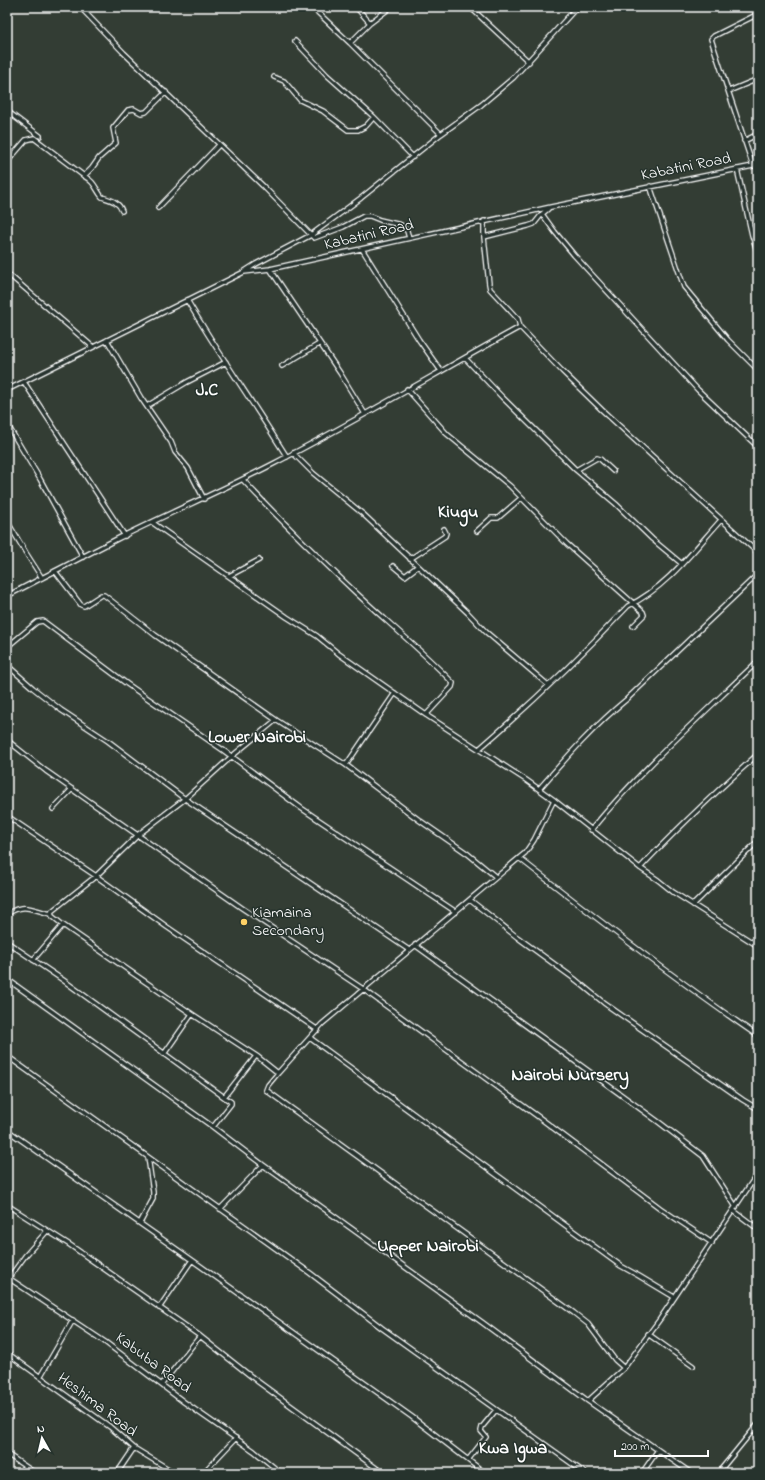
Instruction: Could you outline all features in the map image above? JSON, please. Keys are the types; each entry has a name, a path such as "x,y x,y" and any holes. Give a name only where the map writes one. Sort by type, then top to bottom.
{"street":[{"path":"80,7 124,53 263,186 314,238 343,227 364,216 370,216 401,225 407,231 410,238"},
{"path":"312,7 350,43 440,134"},
{"path":"356,7 370,23"},
{"path":"350,43 370,23 391,7"},
{"path":"470,7 529,62"},
{"path":"244,272 256,264 311,235 361,198 440,134 481,105 514,78 577,7"},
{"path":"753,166 711,39 714,36 758,14"},
{"path":"295,41 413,157"},
{"path":"274,77 284,81 300,100 324,111 348,130 358,130 366,126 374,117"},
{"path":"729,91 758,79"},
{"path":"84,176 99,158 116,143 113,128 128,110 134,109 141,113 146,112 166,92"},
{"path":"7,111 40,136"},
{"path":"744,141 758,134"},
{"path":"7,162 26,140 34,138 91,180 96,185 102,197 116,201 120,205 122,211"},
{"path":"158,208 219,145"},
{"name":"Kabatini Road","path":"7,390 244,272 270,269 484,221 758,165"},
{"path":"737,169 752,235 758,254"},
{"path":"650,186 684,287 728,340 758,370"},
{"path":"484,237 534,224 550,207"},
{"path":"542,214 554,232 574,255 698,390 758,447"},
{"path":"484,221 484,237 490,289 518,319 520,327 602,410 758,553"},
{"path":"362,249 419,340 441,371"},
{"path":"270,269 319,344 340,373 365,414"},
{"path":"7,273 93,347"},
{"path":"187,300 287,457"},
{"path":"7,596 125,536 243,480 287,457 520,327"},
{"path":"107,340 171,442 175,452 188,468 204,499"},
{"path":"282,366 319,344"},
{"path":"465,358 576,470 682,564"},
{"path":"147,406 187,382 226,362"},
{"path":"24,382 125,536"},
{"path":"407,389 447,434 495,473 567,544 607,578 643,612 644,614 633,626"},
{"path":"7,424 40,479 83,557"},
{"path":"293,453 313,473 363,514 468,613 486,632 548,685"},
{"path":"576,470 597,458 613,471"},
{"path":"243,480 294,533 353,590 452,680 452,687 426,715"},
{"path":"478,532 489,520 498,518 521,498"},
{"path":"479,749 507,725 592,644 628,606 643,599 665,582 722,520"},
{"path":"7,521 42,578"},
{"path":"153,523 287,617 317,636 395,694 554,800 640,868 693,905 758,946"},
{"path":"410,559 445,536 446,533 444,530"},
{"path":"229,576 259,560"},
{"path":"393,566 405,576 418,566"},
{"path":"55,571 81,606 84,606 100,595 104,595 138,623 276,720 346,765 419,820 468,854 496,877"},
{"path":"539,790 583,739 605,717 758,574"},
{"path":"7,647 37,622 43,621 127,684 167,711 301,808 456,912"},
{"path":"591,830 613,802 758,661"},
{"path":"7,665 61,710 186,798 409,950"},
{"path":"346,765 395,694"},
{"path":"51,914 52,911 96,876 139,834 186,798 231,757 276,720"},
{"path":"7,740 46,771 139,834 242,908 363,989 660,1208 712,1242"},
{"path":"640,868 673,834 758,754"},
{"path":"53,809 72,789"},
{"path":"554,800 531,846 456,912 363,989 318,1030 278,1073 268,1085 266,1090 574,1313 588,1324 615,1360 624,1368"},
{"path":"7,816 318,1030"},
{"path":"693,905 758,841"},
{"path":"519,858 589,913 713,1005 758,1036"},
{"path":"470,900 604,1003 758,1110"},
{"path":"7,914 20,907 28,907 51,914 64,925 192,1014 256,1056 278,1073"},
{"path":"33,960 64,925"},
{"path":"7,942 63,980 231,1103 213,1127"},
{"path":"416,945 703,1156 736,1207"},
{"path":"7,979 691,1473"},
{"path":"164,1054 192,1014"},
{"path":"310,1038 621,1266 674,1297"},
{"path":"7,1056 310,1273 382,1328 585,1473"},
{"path":"224,1097 256,1056"},
{"path":"7,1130 192,1260 412,1418 485,1473"},
{"path":"140,1223 152,1199 148,1157"},
{"path":"220,1209 263,1165"},
{"path":"588,1400 624,1368 734,1211 758,1173"},
{"path":"7,1205 70,1245 200,1336 257,1381 383,1473"},
{"path":"734,1211 758,1229"},
{"path":"8,1278 47,1231"},
{"path":"158,1308 192,1260"},
{"name":"Kabuba Road","path":"8,1278 73,1320 162,1384 184,1402 236,1438 281,1473"},
{"path":"40,1377 73,1320"},
{"path":"648,1334 693,1366"},
{"path":"162,1384 200,1336"},
{"name":"Heshima Road","path":"7,1353 110,1427 134,1448 174,1473"},
{"path":"468,1460 486,1437 481,1431 482,1427 496,1410"},
{"path":"718,1473 758,1424"},
{"path":"204,1472 236,1438"},
{"path":"117,1473 134,1448"},
{"path":"642,1473 658,1450"},
{"path":"7,1454 35,1473"}],"place":[{"name":"Kiamaina Secondary","path":"244,922"}],"district":[{"name":"J.C","path":"207,391"},
{"name":"Kiugu","path":"458,513"},
{"name":"Lower Nairobi","path":"257,738"},
{"name":"Nairobi Nursery","path":"570,1076"},
{"name":"Upper Nairobi","path":"428,1247"},
{"name":"Kwa Igwa","path":"513,1449"}]}
